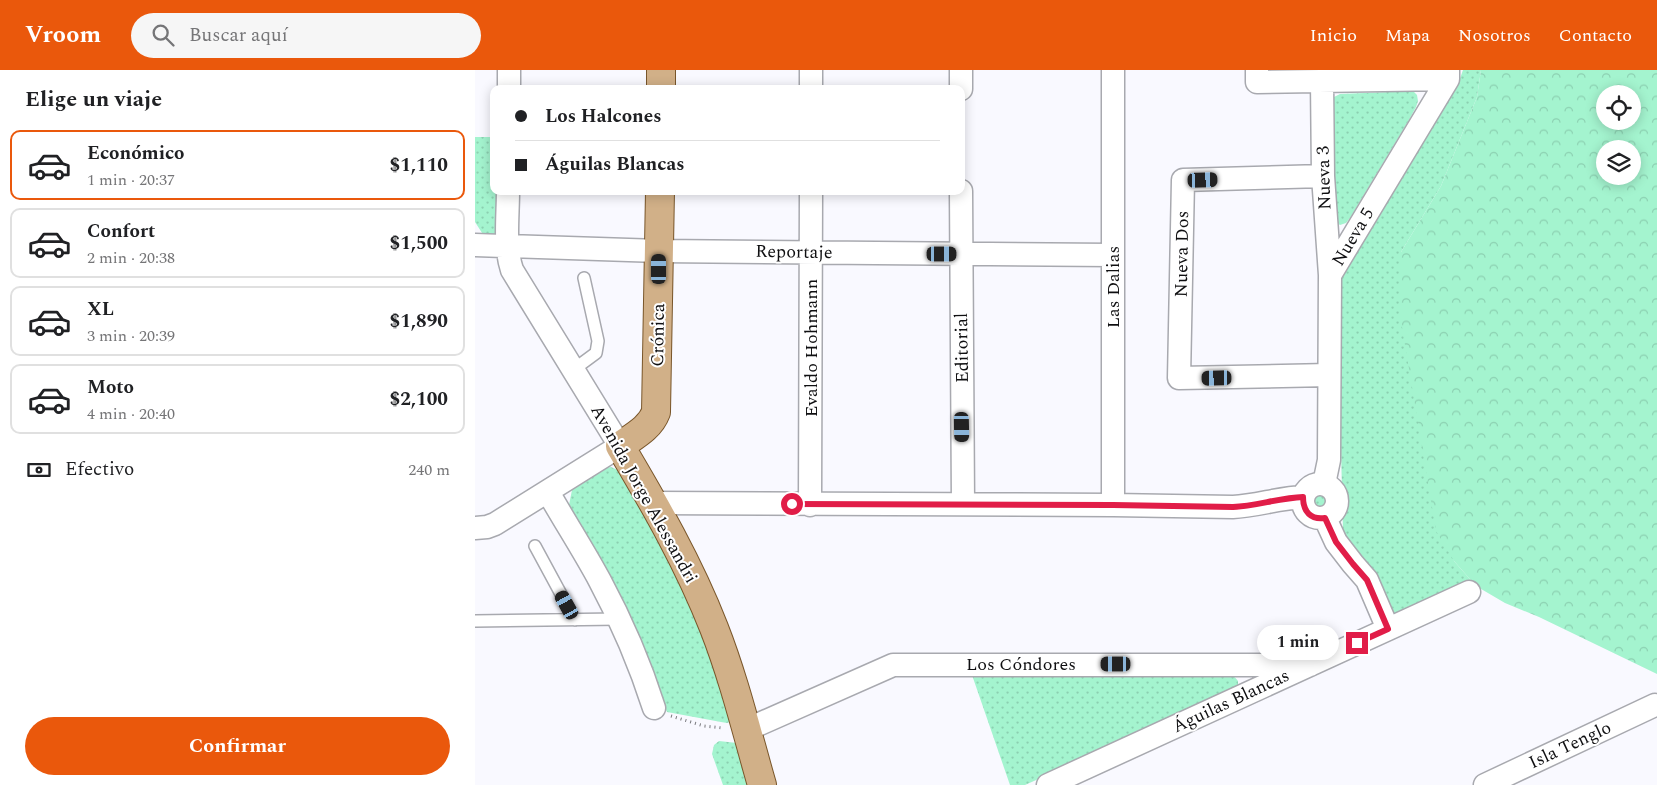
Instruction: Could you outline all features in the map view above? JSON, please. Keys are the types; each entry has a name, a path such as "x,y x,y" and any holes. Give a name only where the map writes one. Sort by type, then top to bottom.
{"main road":[{"path":"661,70 661,85"},
{"name":"Crónica","path":"620,446 646,427 654,418 657,404 660,195"},
{"name":"Avenida Jorge Alessandri","path":"620,446 679,550 715,628 732,678 763,785"}],"street":[{"path":"509,70 509,85"},
{"path":"811,70 811,85"},
{"path":"961,70 961,85"},
{"name":"Las Dalias","path":"1113,70 1113,505"},
{"path":"1257,70 1257,82 1322,81 1448,74"},
{"name":"Nueva 5","path":"1324,484 1329,460 1330,275 1448,74"},
{"name":"Nueva 3","path":"1322,81 1323,176 1330,275"},
{"name":"Nueva Dos","path":"1323,176 1183,180 1179,378 1329,375"},
{"name":"Avenida Jorge Alessandri","path":"509,195 508,246 511,270 620,446"},
{"name":"Evaldo Hohmann","path":"810,504 811,195"},
{"name":"Editorial","path":"961,195 963,504"},
{"name":"Reportaje","path":"478,241 508,246 659,251 1113,255"},
{"path":"475,528 495,524 620,446"},
{"path":"1324,484 1334,490 1338,501 1334,512 1325,518 1313,518 1304,509 1303,497 1313,485 1324,484"},
{"path":"548,492 600,581 619,619 642,671 654,708"},
{"path":"653,503 1233,507 1303,497"},
{"path":"1325,518 1336,542 1367,580 1388,629"},
{"name":"Águilas Blancas","path":"1048,785 1469,592"},
{"name":"Los Cóndores","path":"746,730 893,665 1310,665"},
{"name":"Isla Tenglo","path":"1485,785 1522,777 1655,705"}],"lane":[{"path":"573,370 596,353 598,341 584,278"},
{"path":"535,546 575,620"},
{"path":"475,621 619,619"}],"path":[{"path":"654,708 677,719 704,726 746,730"}],"green space":[{"path":"1463,70 1481,70 1477,97 1441,186 1401,252 1454,561 1476,586 1398,618 1349,544 1343,531 1339,369 1340,285 1342,273 1457,87"},
{"path":"1481,70 1657,70 1657,674 1539,617 1505,603 1476,586 1454,561 1436,531 1401,321 1401,252 1441,186 1477,97"},
{"path":"1413,91 1417,95 1418,101 1409,120 1350,218 1346,223 1340,225 1334,221 1332,104 1334,97 1340,94"},
{"path":"475,137 490,137 490,195 499,195 497,235 484,236 475,222"},
{"path":"611,467 620,471 689,594 732,721 727,723 667,712 569,505 572,490 603,468"},
{"path":"1320,490 1328,493 1331,501 1328,509 1320,512 1312,509 1309,501 1312,493"},
{"path":"972,675 1233,675 1238,681 1238,690 1025,785 1010,785"},
{"path":"719,741 737,743 754,785 723,785 712,754 714,745"}],"route":[{"path":"792,504 1233,507 1303,497 1304,509 1313,518 1325,518 1336,542 1367,580 1388,629 1357,643"}]}
